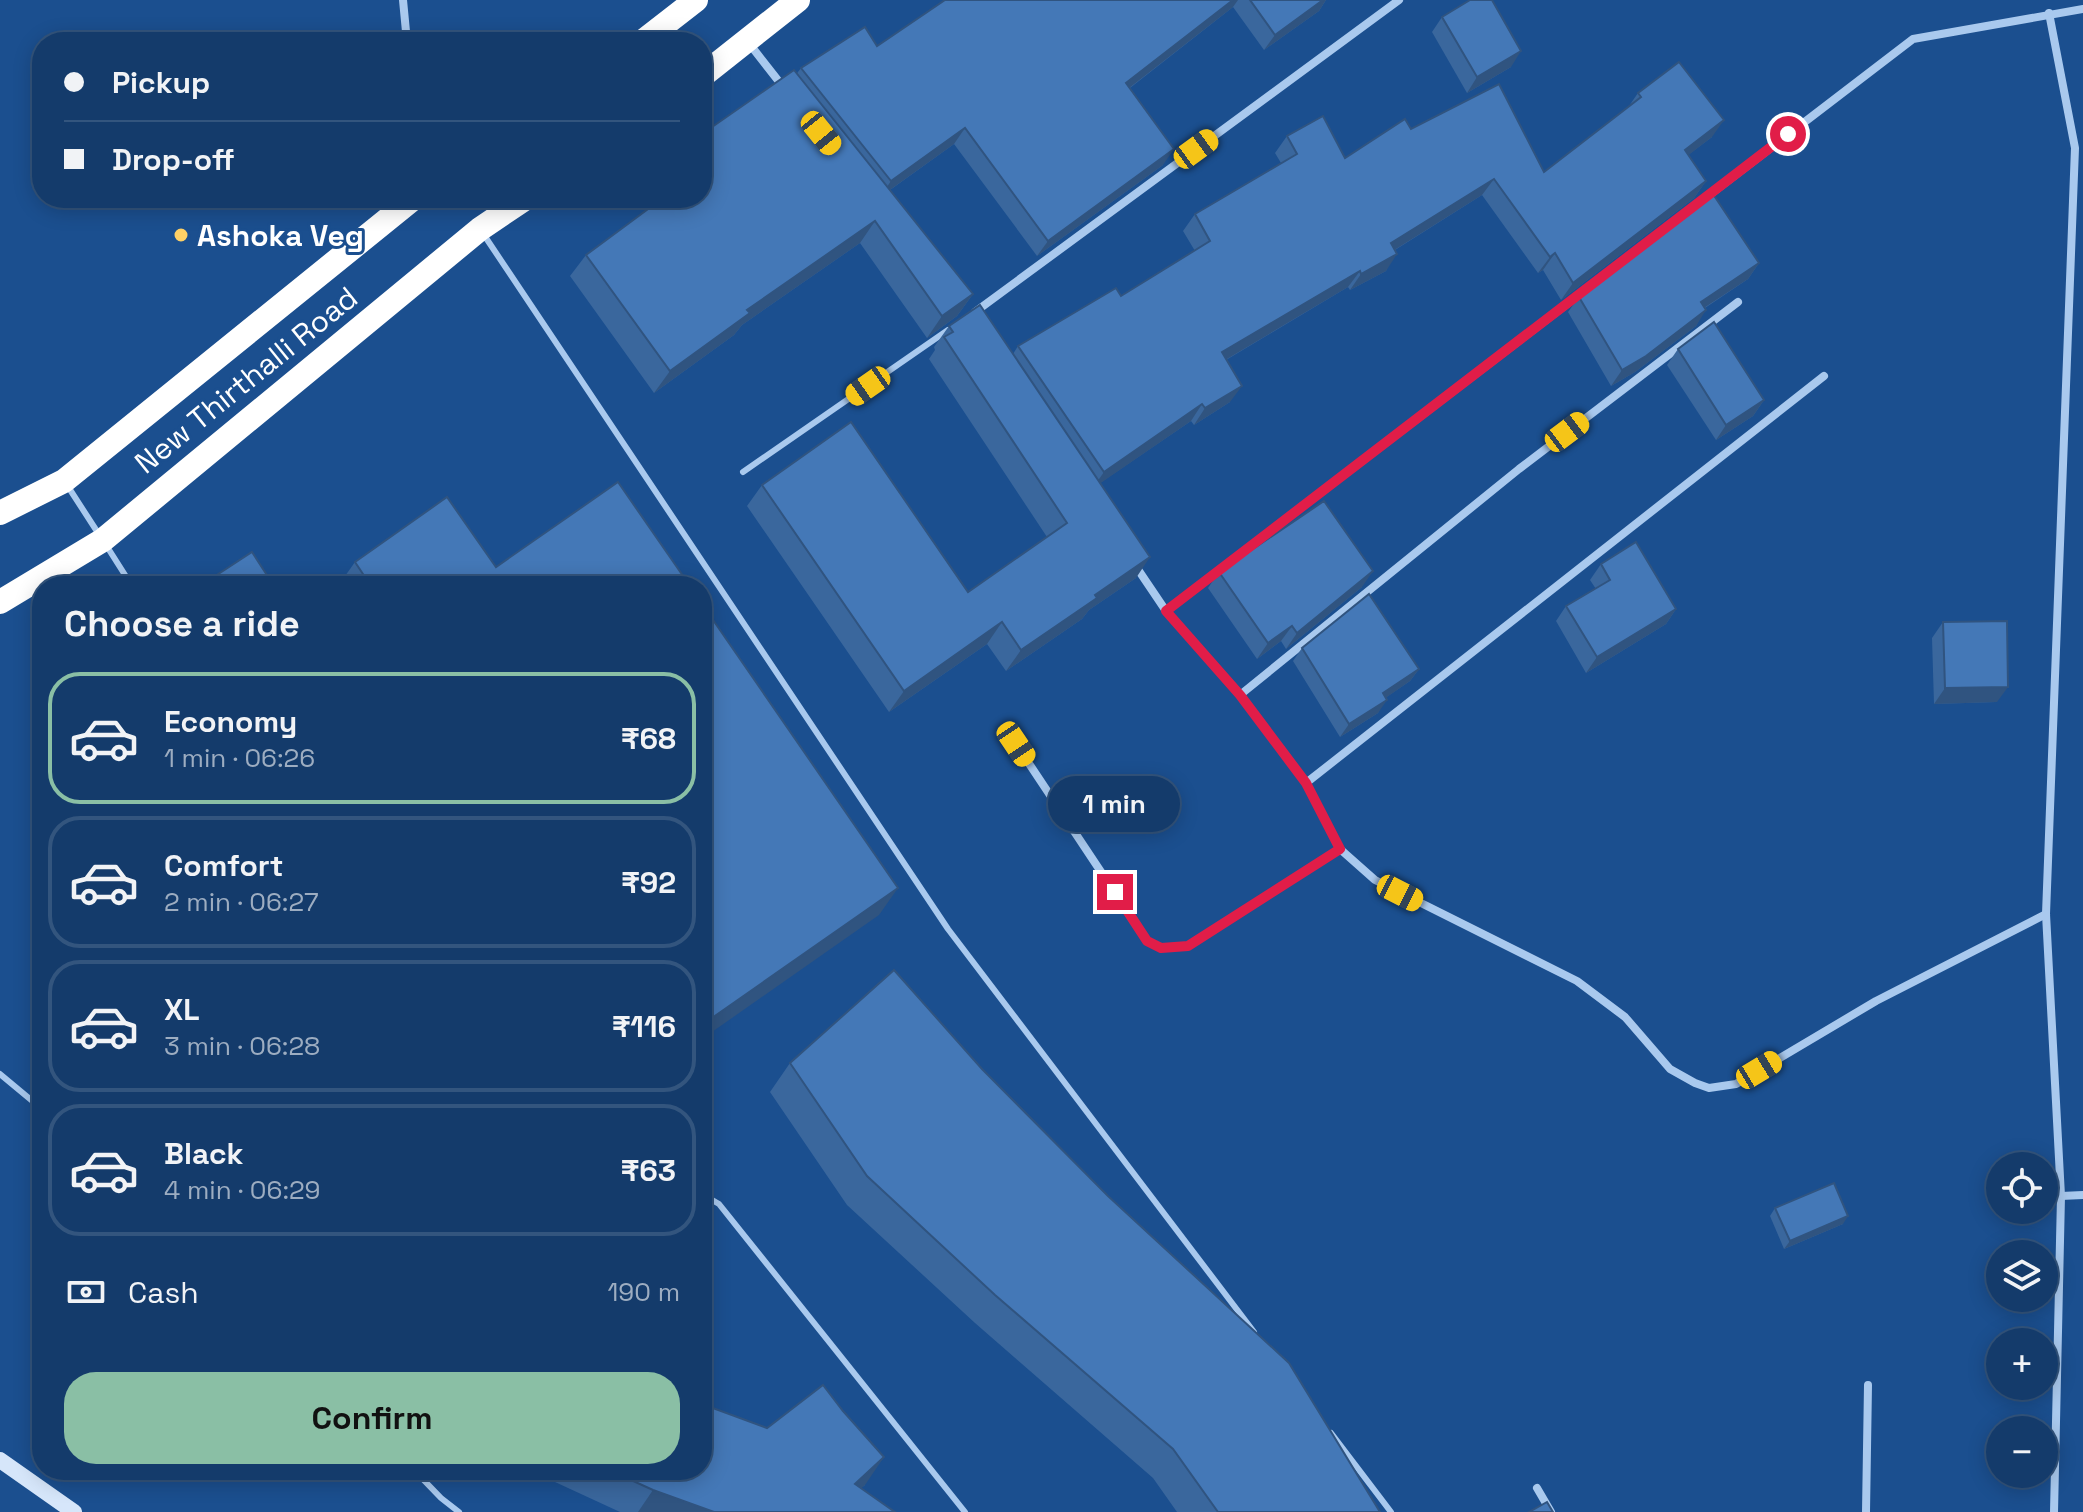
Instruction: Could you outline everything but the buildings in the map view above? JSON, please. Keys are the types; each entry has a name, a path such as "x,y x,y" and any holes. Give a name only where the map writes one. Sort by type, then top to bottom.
{"highway":[{"path":"655,32 696,0"},
{"path":"712,68 798,0"},
{"path":"0,513 64,481 402,208"},
{"name":"New Thirthalli Road","path":"43,576 103,540 480,229 511,208"},
{"name":"New Thirthalli Road","path":"0,602 32,583"}],"street":[{"path":"403,0 406,32"},
{"path":"967,317 1399,0"},
{"path":"1166,611 1913,39 2083,9"},
{"path":"2049,13 2075,148 2046,914 2061,1196 2054,1512"},
{"path":"747,41 795,101"},
{"path":"1240,695 1519,469 1738,302"},
{"path":"1306,783 1824,376"},
{"path":"1132,560 1166,611 1240,695 1306,783 1340,849 1375,880 1577,981 1625,1017 1670,1069 1695,1083 1709,1088 1736,1084 1876,1001 2046,914"},
{"path":"1016,744 1147,941 1161,948 1188,946 1340,849"},
{"path":"2061,1196 2083,1195"},
{"path":"1866,1512 1868,1385"},
{"path":"0,1460 74,1512"},
{"path":"1537,1488 1551,1512"}],"lane":[{"path":"480,229 948,929 1256,1335"},
{"path":"743,472 955,325"},
{"path":"64,481 126,576"},
{"path":"0,1074 32,1101"},
{"path":"712,1200 719,1204 965,1512"},
{"path":"1323,1423 1391,1512"},
{"path":"424,1480 459,1512"}],"place":[{"name":"Ashoka Veg","path":"181,235"}],"route":[{"path":"1115,892 1147,941 1161,948 1188,946 1340,849 1306,783 1240,695 1166,611 1788,134"}]}
